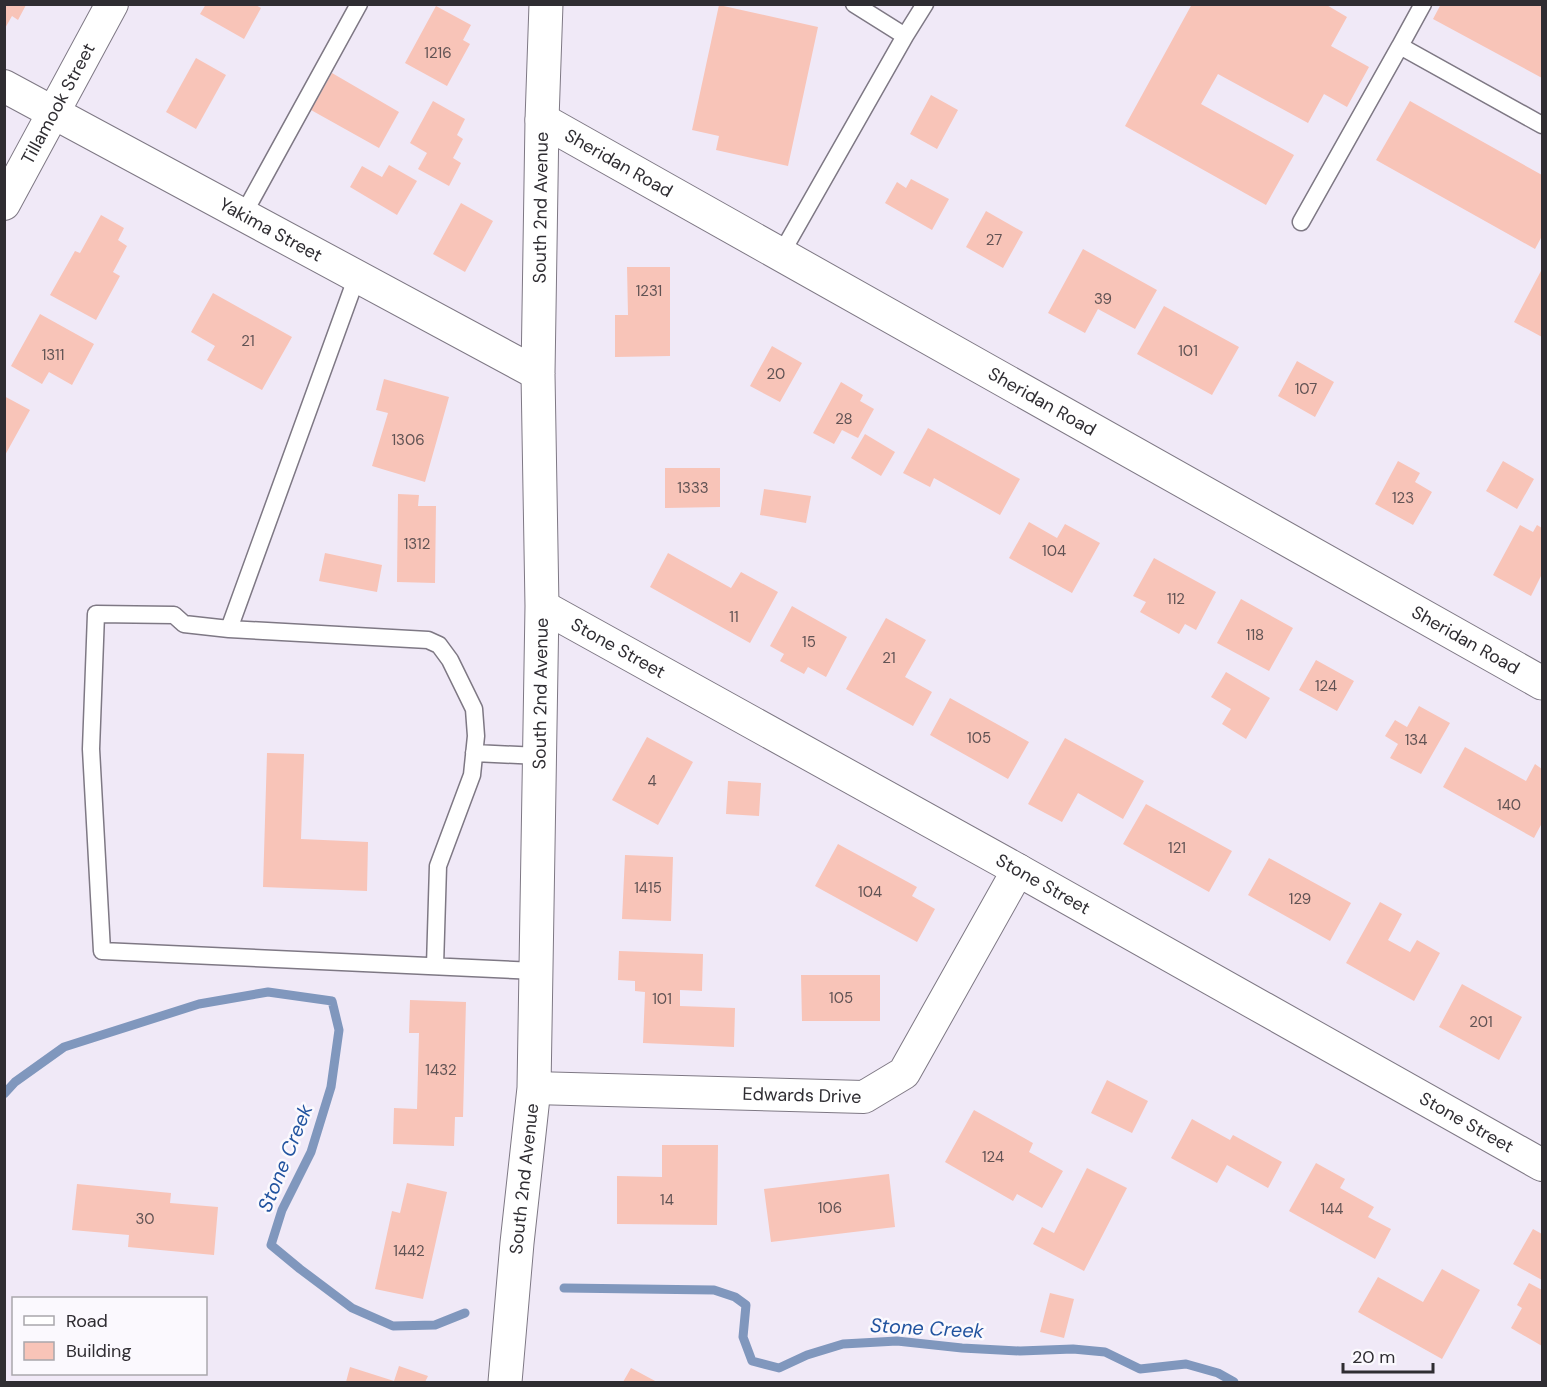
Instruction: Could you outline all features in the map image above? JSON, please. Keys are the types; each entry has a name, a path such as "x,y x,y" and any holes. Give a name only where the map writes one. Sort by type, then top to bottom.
{"main road":[{"name":"South 2nd Avenue","path":"505,1383 534,1088 542,606 538,374 546,4"},
{"name":"Sheridan Road","path":"542,120 1542,683"}],"street":[{"name":"Tillamook Street","path":"4,204 112,4"},
{"name":"Yakima Street","path":"4,86 538,374"},
{"name":"Stone Street","path":"542,606 1018,870 1542,1166"},
{"name":"Edwards Drive","path":"534,1088 864,1097 904,1073 1018,870"}],"lane":[{"path":"243,215 359,4"},
{"path":"854,4 905,36"},
{"path":"781,254 925,4"},
{"path":"1301,222 1423,4"},
{"path":"1400,46 1542,125"},
{"path":"229,628 357,276"},
{"path":"435,966 438,866 472,775 476,736 474,709 450,660 439,645 428,640 184,624 174,615 96,614 91,749 102,951 536,971"},
{"path":"474,753 539,756"}],"building":[{"path":"206,4 254,4 261,8 244,39 200,14"},
{"path":"1192,4 1325,4 1347,17 1331,46 1369,67 1347,107 1324,94 1308,123 1218,74 1201,104 1294,155 1266,205 1125,126"},
{"path":"1441,4 1542,4 1542,78 1433,19"},
{"path":"4,5 26,5 18,20 12,16 4,30"},
{"path":"719,5 818,27 788,166 716,150 719,136 692,130"},
{"path":"436,6 471,25 463,40 470,44 447,86 405,63"},
{"path":"196,58 226,75 196,129 166,112"},
{"path":"332,73 399,112 379,148 311,110"},
{"path":"931,95 958,110 937,149 910,134"},
{"path":"433,101 465,119 457,135 463,139 453,158 461,163 449,186 418,169 427,153 410,143"},
{"path":"1410,101 1542,175 1542,236 1535,249 1376,160"},
{"path":"389,165 417,181 397,215 350,187 362,166 382,177"},
{"path":"911,179 949,199 932,230 885,203 897,182 906,188"},
{"path":"461,203 493,221 465,272 433,254"},
{"path":"986,211 1023,232 1003,268 966,247"},
{"path":"101,215 124,228 118,240 127,246 113,272 120,276 96,320 50,295 75,251 80,253"},
{"path":"1083,249 1157,290 1135,329 1098,309 1085,333 1048,313"},
{"path":"627,267 670,267 670,356 615,357 615,315 628,315"},
{"path":"1542,269 1542,337 1514,322"},
{"path":"213,293 292,337 262,390 207,360 215,346 191,332"},
{"path":"1164,306 1239,347 1212,395 1137,354"},
{"path":"40,314 94,344 72,385 49,372 42,384 11,366"},
{"path":"772,346 802,363 780,402 750,386"},
{"path":"1297,361 1334,382 1315,417 1278,396"},
{"path":"384,379 449,397 425,482 372,466 388,413 376,410"},
{"path":"841,382 863,395 860,401 874,409 858,438 842,430 834,444 813,433"},
{"path":"4,396 30,410 4,457"},
{"path":"928,428 1020,479 1000,515 934,478 930,487 903,473"},
{"path":"865,434 895,452 881,476 851,458"},
{"path":"1398,461 1420,473 1415,482 1432,492 1413,525 1375,504"},
{"path":"1503,461 1534,479 1517,509 1486,491"},
{"path":"665,468 720,468 720,507 665,508"},
{"path":"764,489 811,496 806,523 760,515"},
{"path":"398,494 419,495 418,506 436,506 435,583 397,582"},
{"path":"1029,522 1057,538 1065,524 1100,543 1072,593 1009,558"},
{"path":"1520,525 1533,532 1537,525 1542,528 1542,574 1531,596 1493,575"},
{"path":"325,553 382,565 377,592 319,581"},
{"path":"668,553 731,588 741,572 778,592 750,643 650,587"},
{"path":"1154,558 1216,592 1196,630 1185,624 1179,634 1140,612 1146,602 1133,596"},
{"path":"1241,599 1293,628 1269,671 1217,643"},
{"path":"792,606 847,637 826,677 808,667 804,674 780,661 784,654 770,646"},
{"path":"886,618 926,640 905,677 932,692 913,726 846,689"},
{"path":"1316,660 1354,681 1337,711 1299,690"},
{"path":"1226,672 1270,698 1246,739 1222,724 1231,709 1211,697"},
{"path":"950,698 1029,742 1008,779 930,735"},
{"path":"1419,706 1450,723 1421,774 1390,758 1398,744 1385,736 1395,720 1407,727"},
{"path":"647,737 693,762 658,825 612,800"},
{"path":"1065,738 1144,781 1123,819 1078,793 1062,822 1028,804"},
{"path":"1465,747 1526,781 1535,764 1542,769 1542,823 1534,838 1443,787"},
{"path":"267,753 304,754 301,839 368,842 367,891 263,887"},
{"path":"728,781 761,783 759,816 726,814"},
{"path":"1146,804 1232,851 1209,892 1123,844"},
{"path":"838,844 917,887 912,896 935,909 917,942 815,886"},
{"path":"625,855 673,857 671,921 622,919"},
{"path":"1269,858 1351,903 1330,941 1248,895"},
{"path":"1380,902 1402,914 1388,940 1410,952 1417,940 1440,953 1414,1001 1346,963"},
{"path":"619,951 703,954 702,991 680,990 680,1006 735,1008 734,1047 643,1043 645,992 635,991 635,981 618,980"},
{"path":"801,975 880,975 880,1021 802,1021"},
{"path":"1462,984 1522,1017 1499,1060 1439,1027"},
{"path":"410,1000 466,1002 463,1117 455,1117 454,1146 393,1144 394,1108 417,1109 419,1033 409,1033"},
{"path":"1107,1080 1148,1101 1132,1133 1091,1113"},
{"path":"974,1110 1033,1143 1029,1152 1063,1171 1042,1208 1017,1194 1013,1201 945,1162"},
{"path":"1192,1119 1230,1140 1233,1135 1282,1162 1268,1188 1227,1165 1217,1183 1171,1158"},
{"path":"662,1145 718,1145 717,1225 617,1224 617,1176 662,1177"},
{"path":"1316,1163 1345,1179 1340,1188 1374,1207 1368,1217 1391,1229 1375,1259 1289,1211"},
{"path":"1087,1168 1127,1188 1084,1271 1033,1244 1042,1227 1054,1233"},
{"path":"889,1174 895,1227 771,1242 764,1189"},
{"path":"407,1183 447,1192 423,1299 375,1289 392,1211 400,1213"},
{"path":"77,1184 171,1193 170,1203 218,1207 214,1255 128,1247 129,1235 72,1230"},
{"path":"1533,1229 1542,1234 1542,1280 1513,1264"},
{"path":"1442,1269 1480,1290 1442,1359 1358,1312 1378,1277 1423,1302"},
{"path":"1529,1283 1542,1290 1542,1346 1511,1328 1522,1308 1517,1305"},
{"path":"1050,1293 1074,1299 1064,1338 1040,1332"},
{"path":"399,1366 428,1376 425,1382 346,1382 350,1367 394,1381"},
{"path":"631,1368 657,1382 623,1382"}],"waterway":[{"name":"Stone Creek","path":"4,1094 15,1082 64,1047 199,1004 268,992 332,1001 339,1030 331,1087 311,1152 282,1210 271,1245 352,1308 393,1326 435,1325 465,1313"},
{"name":"Stone Creek","path":"564,1288 714,1290 735,1297 746,1305 743,1337 752,1361 779,1368 807,1355 843,1344 897,1341 962,1348 1020,1351 1073,1349 1105,1352 1140,1369 1186,1364 1218,1373 1234,1382"}]}
